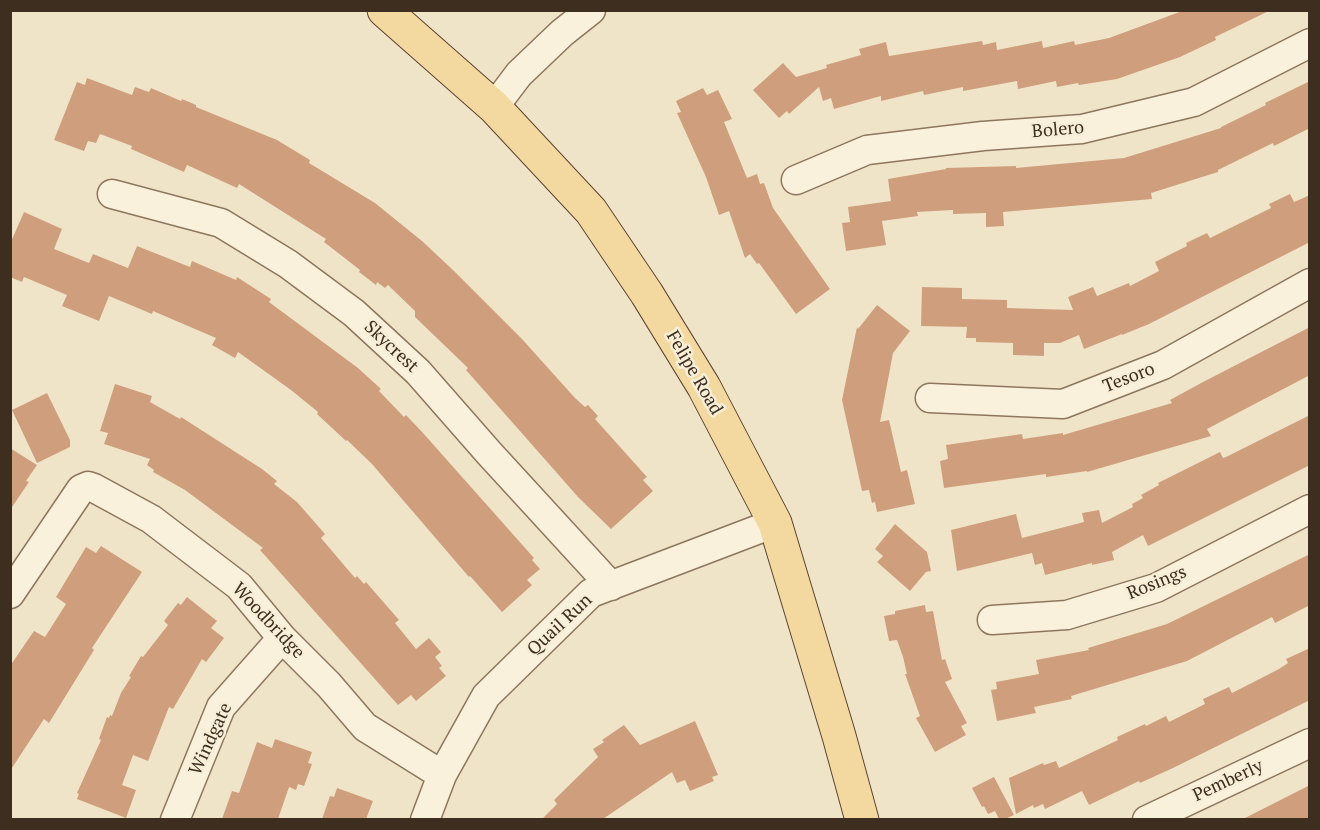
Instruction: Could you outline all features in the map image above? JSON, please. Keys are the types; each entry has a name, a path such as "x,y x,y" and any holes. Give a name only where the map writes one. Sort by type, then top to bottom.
{"main road":[{"name":"Felipe Road","path":"384,10 494,107 591,211 647,294 704,387 775,524 862,819"}],"street":[{"path":"494,107 519,74 562,33 591,10"},
{"name":"Bolero","path":"796,180 867,150 983,136 1082,129 1194,102 1310,43"},
{"name":"Skycrest","path":"112,194 221,223 288,264 354,313 418,372 611,585"},
{"name":"Tesoro","path":"930,398 1063,404 1163,365 1310,284"},
{"name":"Woodbridge","path":"10,594 81,489 88,486 94,488 151,519 239,586 282,638 329,685 365,728 442,776"},
{"name":"Rosings","path":"992,620 1066,615 1156,588 1310,509"},
{"name":"Quail Run","path":"425,819 442,776 486,696 591,593 775,524"},
{"name":"Windgate","path":"175,819 221,707 282,638"},
{"name":"Pemberly","path":"1147,819 1310,743"}],"building":[{"path":"1185,10 1271,10 1180,57 1117,79 1079,85 1078,83 1057,87 1056,81 1018,89 1017,81 963,91 963,87 924,95 923,91 881,101 881,96 834,109 831,98 823,101 819,87 789,114 787,111 779,118 753,90 783,63 796,77 861,55 859,49 886,42 889,56 982,41 983,45 996,42 997,50 1042,41 1043,48 1074,41 1075,45 1109,38"},
{"path":"87,78 132,95 135,87 149,92 151,88 277,140 310,160 309,163 375,203 422,241 454,271 522,339 575,398 585,407 588,405 598,416 595,419 647,477 643,480 653,491 611,529 578,497 466,370 468,368 415,317 415,311 388,285 385,288 377,282 376,285 324,242 326,239 239,184 237,188 187,165 184,172 131,149 132,146 100,134 96,143 88,141 84,151 54,140 77,82 85,85"},
{"path":"1310,81 1310,128 1274,146 1273,143 1218,172 1151,193 1152,199 1003,212 1004,226 986,227 986,213 953,214 953,210 917,212 918,216 882,221 886,245 846,251 842,223 850,222 848,207 891,201 888,179 946,168 1016,166 1016,168 1124,158 1221,128"},
{"path":"703,88 707,95 718,90 732,119 724,122 747,178 757,174 760,184 764,183 773,208 830,289 796,314 759,263 757,264 750,254 745,258 729,211 719,215 706,177 677,113 681,112 676,101"},
{"path":"1290,194 1294,202 1310,195 1310,242 1149,324 1084,349 1079,335 1060,343 1044,343 1044,356 1013,355 1013,343 976,342 976,338 966,338 967,327 921,326 922,287 962,288 962,299 1007,300 1007,308 1073,310 1068,297 1093,287 1097,296 1129,283 1130,286 1159,271 1155,262 1187,246 1186,243 1207,233 1210,238 1271,208 1269,204"},
{"path":"24,212 62,229 54,249 89,263 93,254 128,268 137,246 190,267 192,261 236,280 237,277 271,299 269,302 358,368 381,389 379,391 404,417 406,415 423,433 534,558 532,560 540,569 527,580 532,585 502,612 372,464 317,414 318,412 238,352 235,358 212,345 216,338 153,311 152,314 109,296 99,321 62,306 67,295 24,277 22,282 10,277 10,244"},
{"path":"877,305 910,331 893,353 880,422 889,420 901,472 907,470 915,504 877,512 869,490 862,491 842,400 857,327 858,329"},
{"path":"1310,327 1310,375 1207,429 1211,436 1087,472 1046,477 1046,474 944,488 940,461 948,459 946,445 1022,434 1023,439 1063,433 1063,435 1172,403 1170,400"},
{"path":"115,384 152,396 150,402 180,419 181,417 277,481 274,484 297,502 325,534 321,538 355,578 357,576 364,584 366,582 399,620 395,623 416,649 429,638 441,652 435,657 442,666 439,668 446,676 416,701 411,695 398,705 260,550 263,548 185,490 153,472 154,470 147,465 150,459 104,444 108,433 100,431"},
{"path":"47,393 70,440 70,447 37,463 12,410"},
{"path":"1310,415 1310,465 1148,546 1143,535 1112,552 1114,560 1045,575 1042,563 1035,565 1032,553 957,571 951,530 1016,514 1022,538 1084,522 1082,513 1099,510 1102,523 1133,507 1132,504 1143,498 1141,495 1159,485 1158,483 1220,452 1223,458 1226,457"},
{"path":"10,448 37,465 26,481 29,482 10,510"},
{"path":"895,524 927,552 931,571 926,572 910,591 877,562 883,556 875,549"},
{"path":"101,546 142,572 92,648 94,650 49,723 44,719 10,771 10,666 34,631 45,637 66,604 56,597 86,547 96,553"},
{"path":"1310,554 1310,605 1275,623 1272,617 1187,661 1071,696 1072,699 1034,707 1036,713 997,721 991,690 997,689 996,682 1039,674 1036,660 1089,650 1088,648 1167,624"},
{"path":"187,597 217,621 211,628 224,638 206,662 202,659 173,709 169,707 148,761 133,755 122,785 136,790 126,818 77,799 79,794 77,793 101,740 99,739 107,717 112,716 121,693 131,677 129,676 141,656 143,657 168,625 164,621 178,603 181,605"},
{"path":"925,605 926,612 933,611 942,660 945,659 952,679 945,682 967,723 961,726 966,735 935,752 916,718 920,716 905,674 907,674 903,657 897,640 889,641 884,616 895,614 895,611"},
{"path":"1310,648 1310,700 1173,768 1140,783 1139,781 1089,805 1082,791 1045,809 1043,804 1034,808 1033,805 1016,814 1009,778 1043,763 1044,765 1056,761 1059,768 1118,740 1117,737 1145,724 1146,726 1166,716 1169,722 1205,704 1203,699 1229,687 1232,693 1279,669 1288,663 1286,659"},
{"path":"695,721 718,775 712,777 714,781 690,791 685,780 677,783 672,772 603,819 542,819 557,804 554,800 598,757 593,749 624,725 640,745"},
{"path":"275,739 312,752 308,763 312,764 304,786 298,784 296,790 289,787 278,819 222,819 232,791 239,793 257,742 272,748"},
{"path":"994,777 1014,815 1005,819 999,819 995,811 988,814 972,788"},
{"path":"1310,785 1310,819 1243,819"},
{"path":"337,788 373,801 366,819 322,819 330,796 334,797"}]}
